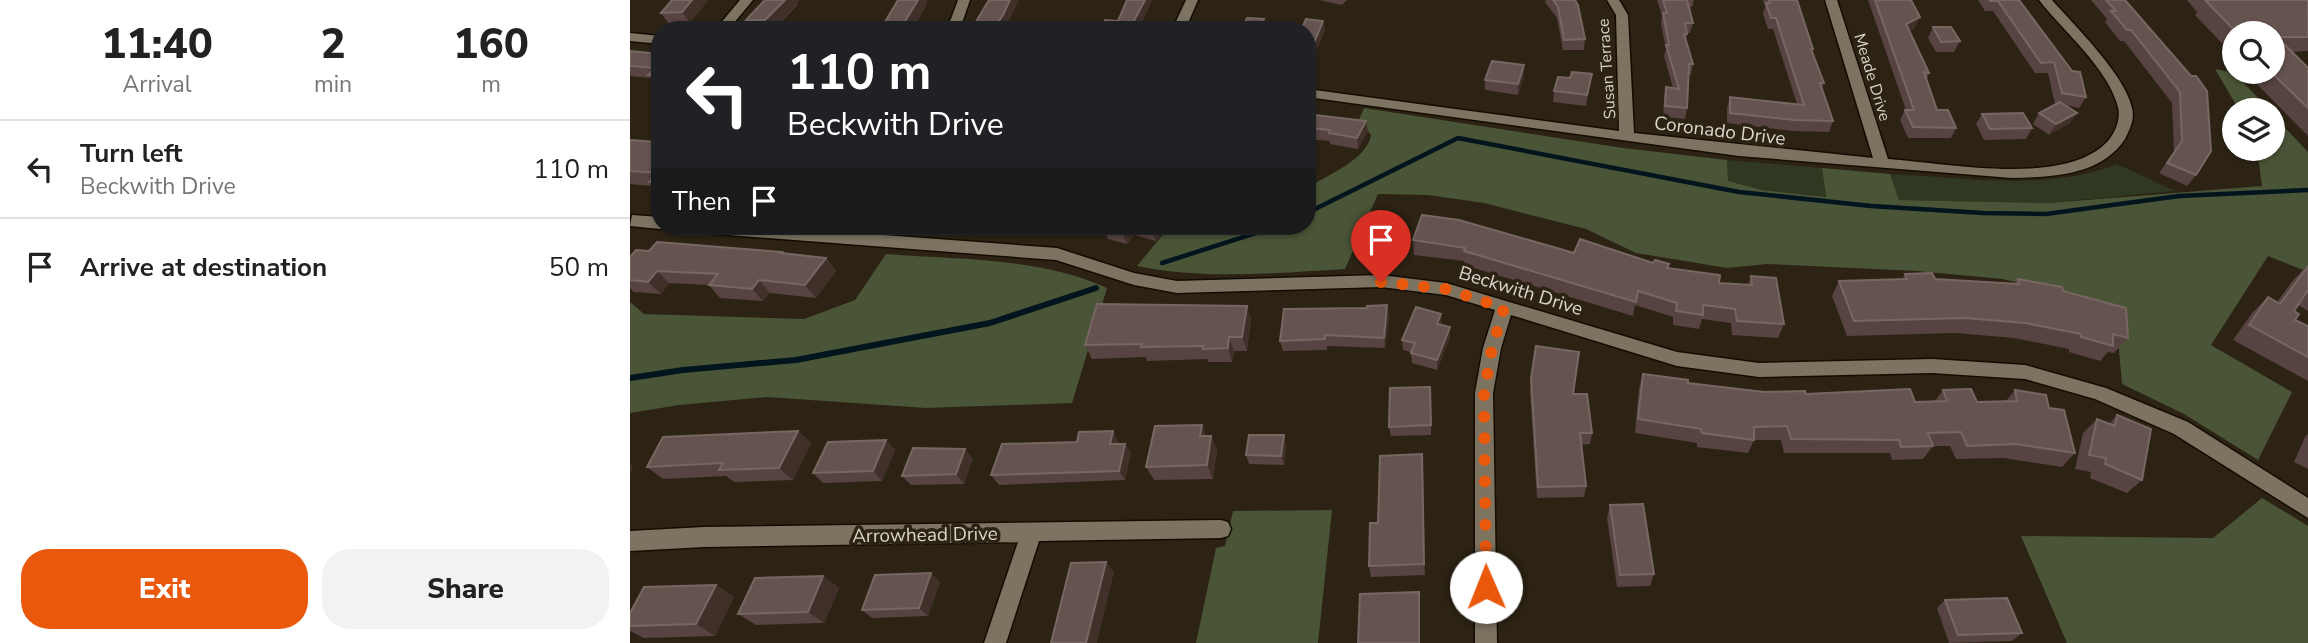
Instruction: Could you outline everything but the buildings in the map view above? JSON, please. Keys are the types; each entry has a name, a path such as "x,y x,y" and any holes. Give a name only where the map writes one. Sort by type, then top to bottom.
{"street":[{"path":"729,21 747,0"},
{"path":"956,21 964,0"},
{"path":"1182,21 1192,0"},
{"name":"Susan Terrace","path":"1613,0 1622,15 1627,138"},
{"name":"Meade Drive","path":"1831,0 1882,164"},
{"name":"Coronado Drive","path":"1316,94 1707,149 1882,164 2053,171 2087,162 2109,151 2127,118 2122,97 2045,0"},
{"path":"631,37 651,39"},
{"path":"632,221 651,222"},
{"name":"Beckwith Drive","path":"808,235 1057,254 1134,279 1177,287 1381,282 1446,289 1676,359 1759,370 1932,366 2025,372 2099,393 2181,428 2308,509"},
{"path":"1486,643 1484,393 1492,348 1504,308"},
{"name":"Arrowhead Drive","path":"630,541 704,537 1221,529"},
{"path":"995,643 1031,533"}],"green space":[{"path":"2215,69 2222,70 2222,81"},
{"path":"2224,84 2245,84 2258,98 2232,98"},
{"path":"1364,108 1623,148 1727,160 1728,181 1762,190 1826,197 1822,168 1890,174 1899,200 2048,203 2262,186 2259,161 2285,161 2285,128 2308,152 2308,272 2268,256 2211,345 2292,392 2258,460 2184,414 2122,384 2115,306 2003,279 1917,271 1767,264 1727,268 1636,253 1586,229 1484,203 1428,195 1378,194 1345,269 1215,274 1137,266 1163,235 1316,235 1316,183 1354,159 1368,144 1371,135 1359,120"},
{"path":"1727,160 1822,168 1826,197 1762,190 1728,181"},
{"path":"2117,164 2175,191 2048,203 1898,200 1890,174 1976,180 2035,180 2091,173"},
{"path":"886,254 1027,265 1054,270 1107,288 1072,403 926,408 767,397 679,405 630,413 630,302 644,314 804,319 855,300"},
{"path":"2262,498 2308,526 2308,643 2067,643 2021,536 2213,538"},
{"path":"1332,510 1318,643 1196,643 1216,548 1225,546 1233,511"}],"waterway":[{"path":"1316,209 1458,138 1739,192 1871,206 1983,213 2046,214 2179,196 2308,190"},
{"path":"1162,263 1250,235"},
{"path":"630,378 683,370 796,360 990,323 1096,288"}],"route":[{"path":"1381,282 1446,289 1504,308 1492,348 1484,393 1486,587"}]}
